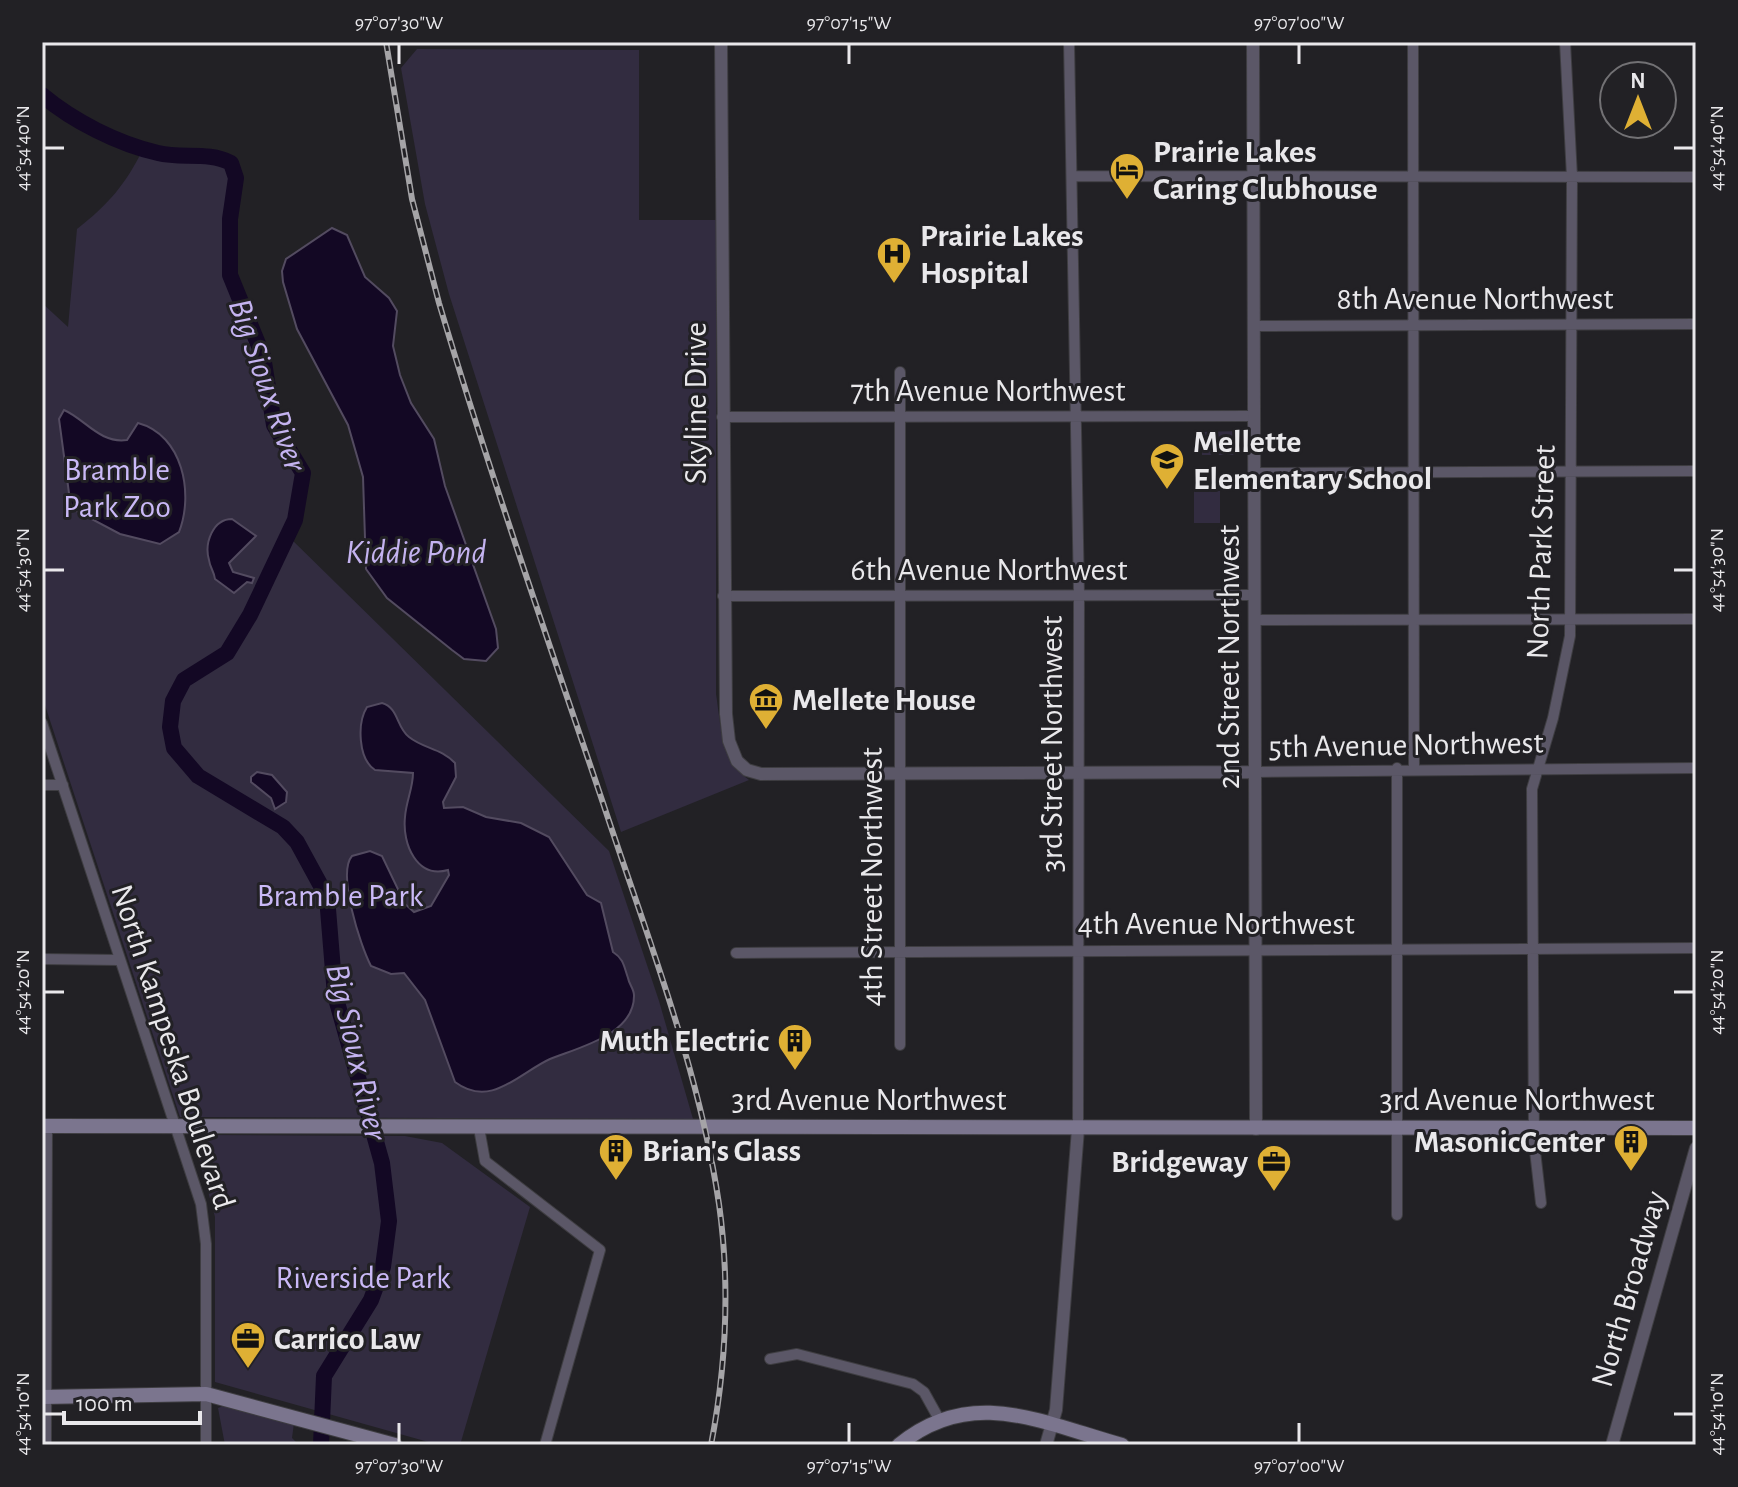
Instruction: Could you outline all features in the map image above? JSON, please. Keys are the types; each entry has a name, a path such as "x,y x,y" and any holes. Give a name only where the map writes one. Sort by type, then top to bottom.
{"main road":[{"name":"3rd Avenue Northwest","path":"44,1126 1696,1128"},
{"path":"44,1397 206,1394 395,1445"},
{"path":"899,1445 939,1419 966,1412 993,1411 1122,1445"}],"street":[{"name":"Skyline Drive","path":"721,42 723,596 726,714 729,741 737,761"},
{"name":"3rd Street Northwest","path":"1046,1445 1053,1426 1078,1129 1079,595 1074,176 1069,42"},
{"name":"2nd Street Northwest","path":"1253,42 1256,1129"},
{"path":"1413,42 1414,768"},
{"name":"North Park Street","path":"1541,1203 1534,1128 1532,789 1556,705 1570,620 1572,177 1565,42"},
{"path":"1074,176 1696,177"},
{"name":"8th Avenue Northwest","path":"1254,326 1696,324"},
{"name":"4th Street Northwest","path":"900,372 900,1045"},
{"name":"7th Avenue Northwest","path":"722,417 1255,416"},
{"path":"1255,473 1696,471"},
{"name":"6th Avenue Northwest","path":"723,596 1255,595"},
{"path":"1255,620 1696,619"},
{"name":"North Kampeska Boulevard","path":"42,723 203,1216 206,1445"},
{"name":"5th Avenue Northwest","path":"737,761 747,770 761,774 1078,775 1397,768 1696,768"},
{"path":"1397,768 1397,1215"},
{"path":"42,785 63,785"},
{"name":"4th Avenue Northwest","path":"736,953 1696,948"},
{"path":"42,959 118,960"},
{"path":"44,1126 46,1445"},
{"path":"479,1128 485,1161 600,1250 545,1445"},
{"name":"North Broadway","path":"1612,1445 1696,1148"},
{"path":"770,1359 797,1354 913,1384 924,1392 939,1419"}],"green space":[{"path":"417,49 639,50 639,220 716,220 716,694 728,752 733,763 749,780 621,832 449,294 425,204 401,68"},
{"name":"Bramble Park","path":"143,149 207,157 229,164 235,170 230,275 263,356 274,425 303,473 301,501 288,536 609,851 659,1001 693,1119 180,1117 42,696 42,303 68,327 77,229 115,193"},
{"path":"1238,431 1238,455 1202,455 1202,432"},
{"path":"1194,491 1220,491 1220,523 1194,523"},
{"name":"Riverside Park","path":"198,1135 405,1136 442,1143 530,1207 460,1445 439,1445 215,1382 215,1217 194,1140"},
{"path":"228,1404 294,1423 292,1438 299,1445 225,1445 218,1408"}],"water":[{"name":"Kiddie Pond","path":"332,228 347,235 365,277 389,298 397,311 393,346 400,375 411,403 434,439 445,486 496,629 498,648 486,661 464,659 452,650 387,598 366,569 363,477 348,425 297,329 283,282 282,271 286,259"},
{"path":"64,410 109,438 127,440 138,423 166,440 175,453 184,484 185,501 179,532 160,544 120,534 71,508 59,419"},
{"path":"232,519 256,536 229,563 233,572 254,578 252,583 247,582 234,593 215,579 208,553 209,540 215,527"},
{"path":"382,703 392,709 409,737 444,754 455,763 456,777 443,802 444,808 463,807 486,817 521,823 549,837 587,895 601,903 613,952 622,960 633,991 632,1009 615,1030 550,1059 493,1090 481,1092 455,1082 425,1000 404,973 391,974 371,966 356,926 347,877 352,856 370,851 382,856 405,904 414,912 431,906 449,875 448,870 437,871 420,864 409,848 405,817 413,773 375,770 365,758 361,740 364,714 367,707"},
{"path":"257,772 272,775 287,792 286,802 275,809 271,798 251,782 251,777"}],"waterway":[{"name":"Big Sioux River","path":"42,95 82,122 127,144 158,153 213,157 231,163 236,178 230,219 230,275 263,356 274,425 303,473 295,520 250,615 227,653 184,680 173,701 170,727 174,748 198,776 283,827 297,842 327,897 335,995 382,1163 389,1221 383,1267 371,1300 324,1376 321,1445"}],"railway":[{"path":"386,42 412,199 439,303 498,491 670,1001 710,1153 719,1204 725,1294 723,1355 711,1445"}],"place":[{"name":"Prairie Lakes Caring Clubhouse","path":"1127,201"},
{"name":"Prairie Lakes Hospital","path":"894,285"},
{"name":"Mellette Elementary School","path":"1167,491"},
{"name":"Mellete House","path":"766,731"},
{"name":"Muth Electric","path":"795,1072"},
{"name":"MasonicCenter","path":"1631,1173"},
{"name":"Brian's Glass","path":"616,1182"},
{"name":"Bridgeway","path":"1274,1193"},
{"name":"Carrico Law","path":"248,1370"}],"park label":[{"name":"Bramble Park Zoo","path":"117,488"}]}
